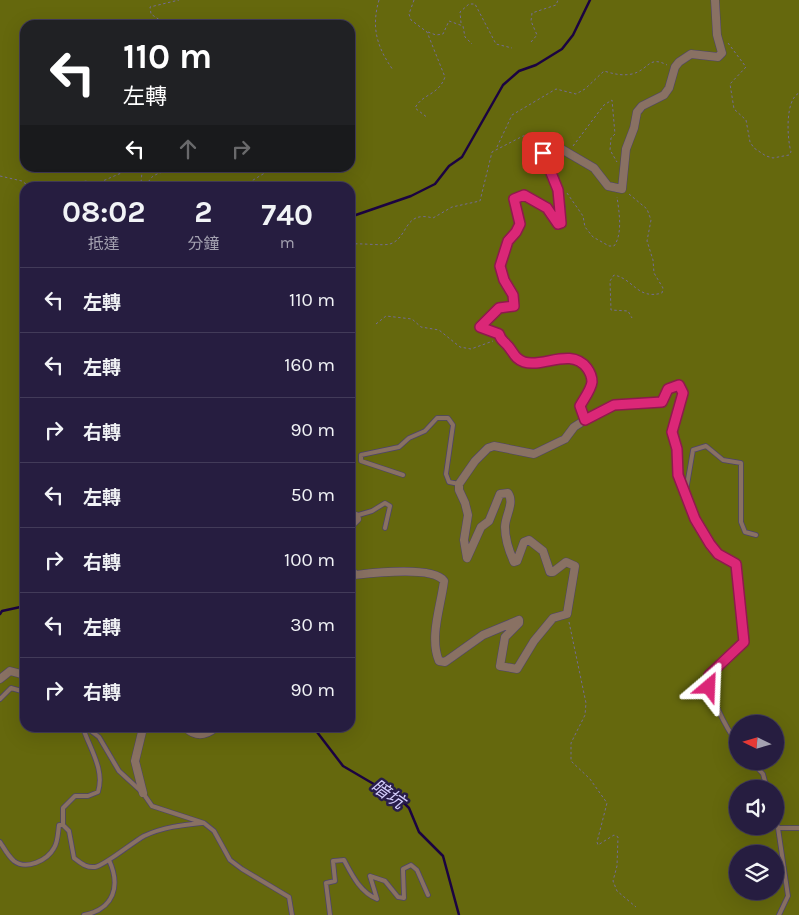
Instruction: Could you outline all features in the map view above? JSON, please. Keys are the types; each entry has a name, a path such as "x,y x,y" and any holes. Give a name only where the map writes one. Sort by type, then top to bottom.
{"street":[{"path":"355,575 378,572 423,572 441,577 444,581 436,636 436,654 439,661 450,661 483,635 518,620 519,623 506,637 500,666 517,669 534,641 553,618 567,614 575,566 566,562 553,572 550,572 543,551 529,540 524,542 517,561 514,562 506,542 505,526 511,502 508,493 500,494 489,521 481,527 467,558 464,540 468,515 459,490 459,484 475,461 488,448 499,446 509,450 534,454 565,439 574,427 585,420 580,406 592,384 590,374 586,366 576,360 563,358 533,364 525,363 517,359 508,345 501,340 499,334 480,327 499,308 514,306 513,295 504,280 500,266 508,241 520,224 514,199 524,195 547,208 558,224 561,223 558,190 542,145 546,140 566,151 594,168 608,186 619,189 627,142 634,128 637,112 642,106 664,95 669,88 675,67 691,54 718,57 722,53 717,36 715,0"},
{"path":"0,678 10,671 20,674"},
{"path":"142,732 135,761 143,793"},
{"path":"190,732 199,735 210,732"}],"lane":[{"path":"585,420 614,405 662,402 668,389 679,385 683,393 672,432 677,449 678,475 695,519 710,544 718,554 736,564 744,642 709,675 709,687 723,722 729,731"},
{"path":"402,475 361,461 361,455 398,447 409,438 425,431 437,418 448,418 453,425 446,474 449,482 459,484"},
{"path":"686,493 693,450 706,446 723,460 741,463 741,522 745,532 756,535"},
{"path":"355,516 372,511 385,502 390,506 385,528"},
{"path":"0,699 11,688 20,691"},
{"path":"85,732 100,771 101,782 98,792 88,796 75,796 63,808 64,824 69,831 74,858 85,866 96,867 144,836 171,826 204,823"},
{"path":"92,732 99,737 120,771 143,793 152,806 204,823 214,831 230,860 289,897 292,915"},
{"path":"0,842 12,860 20,864 36,863 44,860 55,848 59,825 64,824"},
{"path":"784,828 799,828"},
{"path":"779,835 788,896 779,915"},
{"path":"84,915 100,909 109,901 115,891 109,860"},
{"path":"330,915 326,883 335,881 333,861 344,860 355,880 368,896 377,899 370,876 385,881 398,897 404,898 403,869 411,865 417,870 428,895"}],"path":[{"path":"160,20 151,14 150,7 179,0"},
{"path":"379,0 375,13 377,41 393,70"},
{"path":"414,0 409,14 411,20 427,32 436,35 443,34 449,21 461,23"},
{"path":"531,42 537,35 531,22 532,13 556,5 558,0"},
{"path":"472,44 465,37 460,12 470,4 475,4 496,44 512,48"},
{"path":"427,32 445,77 442,85 434,94 419,100 414,108 428,118"},
{"path":"728,43 746,67 730,84 734,109 746,120 750,142 766,156 773,158 788,155 792,152 788,139 791,102 799,93"},
{"path":"355,244 388,245 395,241 413,219 424,216 433,218 452,208 480,201 491,158 512,115 556,89 576,94 585,89 604,71 617,75 632,74 644,69 651,62 658,60 675,67"},
{"path":"566,151 576,144 604,104 612,100 615,134 611,138 610,150 616,162 624,164"},
{"path":"496,148 523,136 536,135 546,140"},
{"path":"100,182 124,172"},
{"path":"149,182 152,177 166,172"},
{"path":"251,182 266,172"},
{"path":"0,176 23,182"},
{"path":"566,192 582,216 585,227 593,236 609,246 614,246 617,242 620,216 619,189"},
{"path":"619,189 647,209 651,220 647,241 653,260 654,273 663,288 662,293 647,294 637,290 621,276 614,275 610,281 611,310 628,311 632,318"},
{"path":"376,324 386,316 412,319 420,327 439,330 460,347 471,350 488,342 501,340"},
{"path":"567,614 586,703 586,715 571,743 571,761 590,779 607,803 597,842 598,845 614,835 618,837 617,866 613,881 617,891 636,907"}],"shaded area":[{"path":"0,0 799,0 799,915 0,915"}],"waterway":[{"path":"355,215 411,196 435,184 449,166 462,157 503,85 519,71 536,65 562,49 573,35 590,0"},
{"name":"暗坑","path":"0,614 2,611 20,607"},
{"name":"暗坑","path":"317,732 343,766 401,800 409,808 419,832 443,856 459,915"}],"route":[{"path":"543,153 550,166 558,190 561,223 558,224 555,221 547,208 524,195 514,199 513,202 520,224 508,241 500,266 504,280 513,295 514,306 499,308 480,327 499,334 501,340 508,345 517,359 525,363 533,364 545,360 563,358 576,360 586,366 592,384 580,406 585,420 614,405 662,402 668,389 679,385 683,393 672,432 677,449 678,475 695,519 710,544 718,554 736,564 744,642 709,675 709,687"}]}
